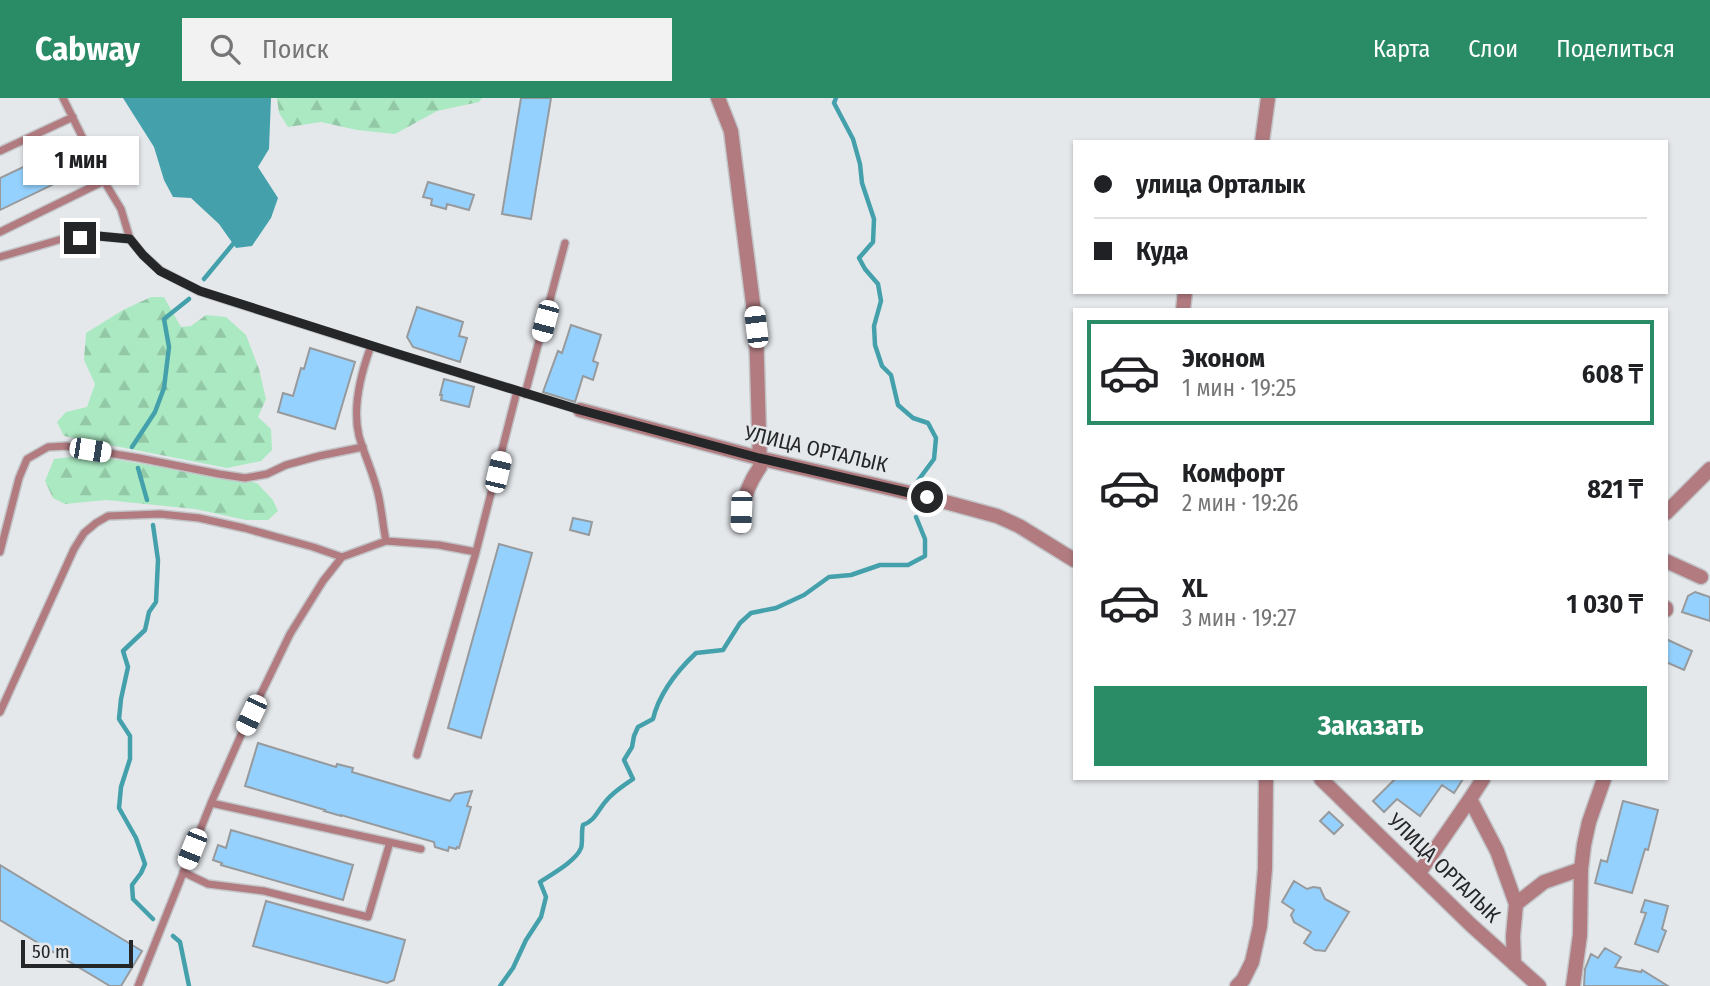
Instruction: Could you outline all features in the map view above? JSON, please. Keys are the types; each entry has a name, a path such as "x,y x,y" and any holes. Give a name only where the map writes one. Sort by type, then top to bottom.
{"street":[{"path":"718,98 731,131 756,327 760,467 752,478 741,512 740,526"},
{"path":"1262,140 1268,98"},
{"name":"УЛИЦА ОРТАЛЫК","path":"580,410 759,458 997,516 1019,526 1073,559"},
{"path":"1668,511 1710,469"},
{"path":"1668,562 1701,578"},
{"path":"1237,986 1252,962 1260,926 1265,869 1266,780"},
{"name":"УЛИЦА ОРТАЛЫК","path":"1322,780 1471,925 1539,986"},
{"path":"1419,873 1482,780"},
{"path":"1573,986 1580,935 1581,869 1589,822 1604,780"},
{"path":"1471,799 1497,850 1516,904 1514,964"},
{"path":"1516,904 1544,882 1581,869"}],"lane":[{"path":"63,98 121,209 130,239 160,271 200,291 580,410"},
{"path":"0,151 73,117"},
{"path":"0,232 104,181"},
{"path":"0,257 62,239 98,236 130,239"},
{"path":"417,755 565,243"},
{"path":"371,346 362,370 357,410 358,433 380,499 386,541"},
{"path":"0,552 2,533 27,459 48,447 66,446 245,478 267,474 297,462 363,447"},
{"path":"0,712 74,550 84,533 108,516 160,514 199,518 279,537 342,556"},
{"path":"138,986 211,803 290,634 342,556 386,541 439,545 476,552"},
{"path":"211,803 421,849"},
{"path":"183,872 208,884 264,891 368,917 390,842"}],"green space":[{"path":"277,98 482,98 479,102 437,111 395,134 357,130 321,122 288,127 279,113"},
{"path":"151,297 164,297 181,327 191,326 206,315 226,317 246,335 259,369 266,399 258,417 271,429 272,450 261,461 227,468 64,436 57,422 66,412 87,407 95,384 84,360 86,333 123,310"},
{"path":"87,455 257,483 273,500 278,511 268,520 246,520 195,509 106,500 65,504 53,498 45,481 54,459"}],"water":[{"path":"123,98 271,98 269,149 258,167 278,198 271,218 252,246 236,248 219,224 191,198 173,197 164,180 154,147"}],"building":[{"path":"521,98 551,98 531,219 502,214"},
{"path":"72,146 83,170 0,210 0,178 36,161 34,157 48,151 51,156"},
{"path":"428,182 474,195 469,210 447,204 446,209 431,205 432,199 423,197"},
{"path":"417,307 463,322 459,336 467,338 460,362 413,347 407,337"},
{"path":"571,325 601,335 593,361 598,363 593,380 583,376 575,402 543,392 558,351 562,353"},
{"path":"310,348 355,362 335,429 278,412 283,393 293,396"},
{"path":"444,379 474,387 469,407 441,400"},
{"path":"573,518 592,522 589,535 570,530"},
{"path":"499,544 532,553 481,738 448,728"},
{"path":"1695,592 1710,597 1710,621 1682,612 1688,596"},
{"path":"1668,640 1692,651 1684,670 1668,663"},
{"path":"258,743 336,767 337,764 353,768 352,772 450,801 455,794 472,791 467,806 471,807 459,848 449,847 448,851 435,847 434,842 245,786"},
{"path":"1394,780 1462,780 1454,793 1442,785 1420,816 1397,799 1384,812 1373,801"},
{"path":"1623,801 1658,810 1648,850 1645,849 1632,893 1595,883 1601,860 1607,862"},
{"path":"1329,812 1343,825 1334,834 1320,821"},
{"path":"231,830 353,865 343,900 221,865 222,863 213,860 218,845 226,848"},
{"path":"0,865 142,951 121,986 110,986 0,920"},
{"path":"1294,881 1307,889 1320,888 1325,899 1349,912 1325,951 1315,950 1304,943 1311,932 1294,922 1291,915 1294,910 1282,902"},
{"path":"1645,900 1668,906 1662,929 1666,931 1658,952 1635,944 1646,913 1641,912"},
{"path":"266,901 405,940 394,980 387,983 253,946"},
{"path":"1605,948 1621,957 1615,967 1642,970 1668,986 1584,986 1585,969 1591,954 1598,958"}],"waterway":[{"path":"836,98 834,103 853,139 862,183 874,219 873,242 859,258 878,284 881,301 874,326 875,345 882,366 891,375 898,405 913,418 928,423 936,438 934,459 914,486"},
{"path":"204,279 233,244"},
{"path":"132,447 155,412 164,388 169,347 164,319 189,299"},
{"path":"138,468 147,500"},
{"path":"500,986 541,917 546,897 540,882 574,858 581,848 583,825 593,818 612,795 633,779 624,760 632,747 634,736 638,727 653,719 664,692 682,667 696,653 723,650 740,623 751,613 776,608 804,595 829,577 851,575 880,565 908,565 925,556 925,539 916,517"},
{"path":"153,525 158,560 156,602 149,612 145,630 123,651 128,667 119,719 130,736 130,759 121,787 119,808 136,838 145,864 132,885 133,899 153,919"},
{"path":"173,936 180,942 189,986"}],"route":[{"path":"80,238 98,236 130,239 160,271 200,291 517,391 759,458 927,497"}]}
